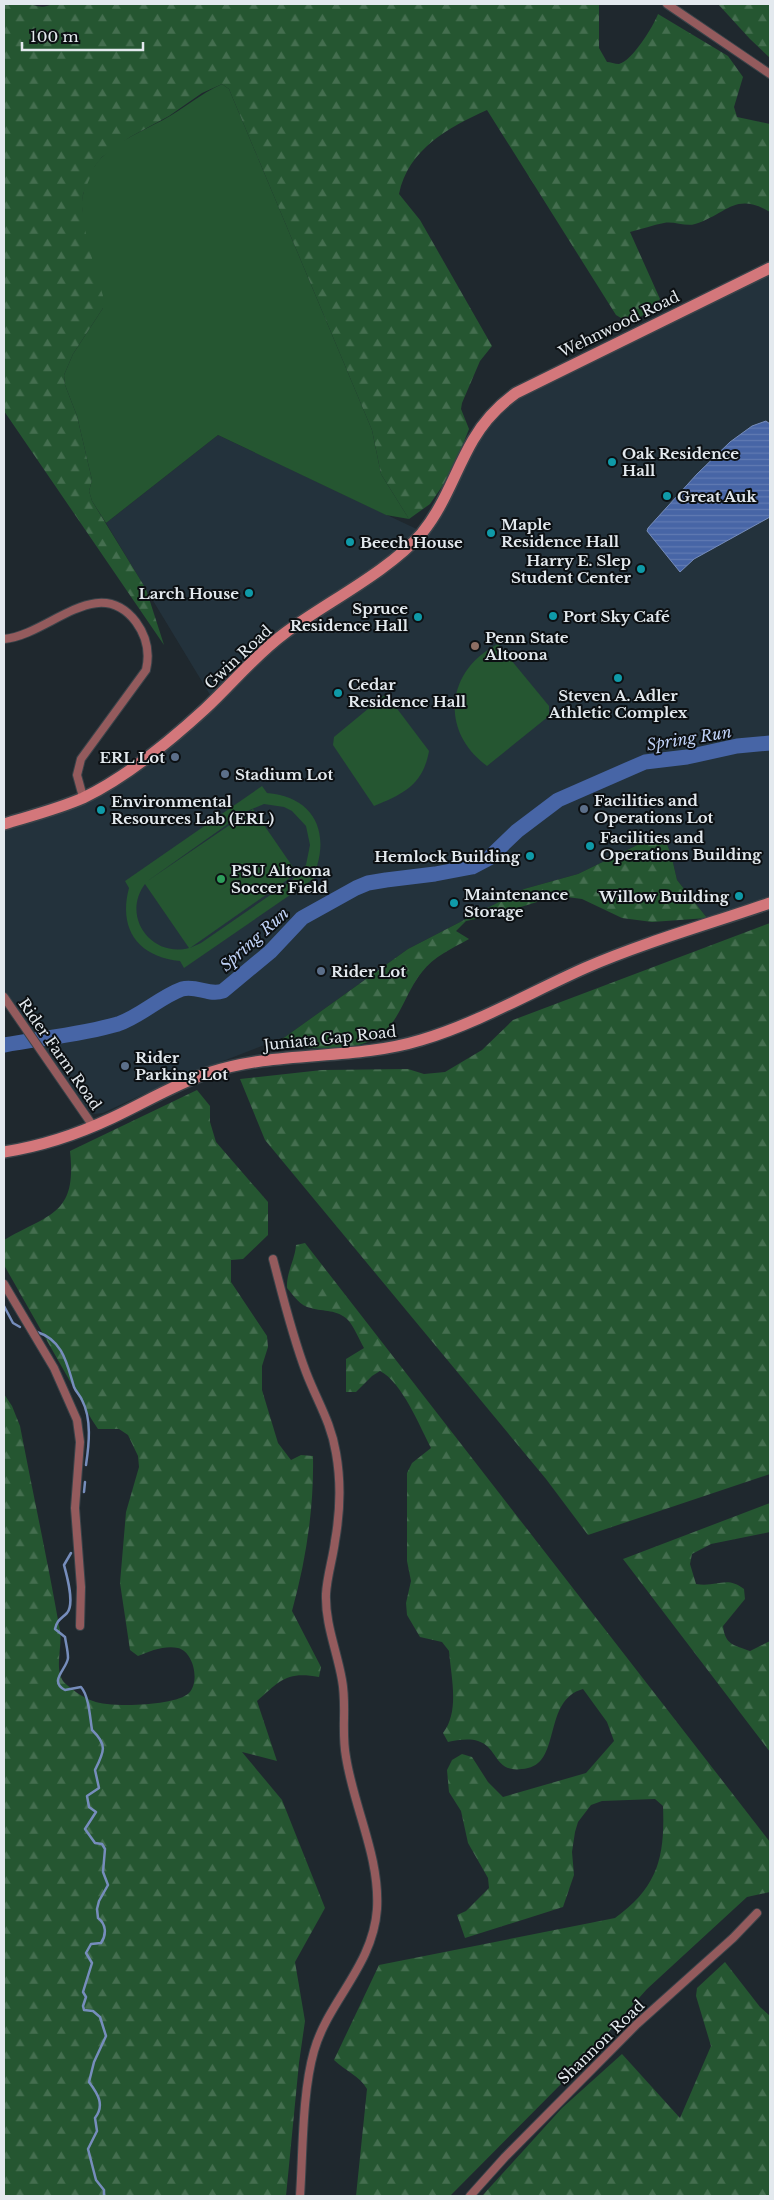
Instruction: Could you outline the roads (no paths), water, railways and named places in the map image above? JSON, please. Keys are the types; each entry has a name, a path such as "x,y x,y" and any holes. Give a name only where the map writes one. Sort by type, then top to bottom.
{"street":[{"path":"667,4 770,74"},
{"name":"Wehnwood Road","path":"488,418 516,393 770,268"},
{"name":"Gwin Road","path":"4,824 46,812 83,797 122,774 175,735 205,708 248,664 284,634 394,559 411,544 438,511 473,441 488,418"},
{"path":"4,639 24,635 84,606 103,602 121,607 143,631 148,652 146,670 81,759 77,775 83,797"},
{"name":"Juniata Gap Road","path":"4,1152 39,1145 93,1126 192,1080 226,1068 257,1062 402,1046 438,1035 588,967 770,904"},
{"name":"Rider Farm Road","path":"4,997 93,1126"},
{"path":"273,1260 293,1336 306,1374 328,1420 336,1454 339,1481 338,1508 336,1538 326,1591 326,1606 342,1679 346,1707 344,1739 346,1758 373,1862 377,1892 377,1911 369,1943 348,1989 320,2035 314,2050 308,2078 300,2196"},
{"path":"4,1284 54,1368 78,1424 80,1442 75,1508 81,1587 80,1626"},
{"name":"Shannon Road","path":"470,2196 505,2156 637,2024 734,1938 757,1913"}],"water":[{"path":"766,421 770,424 770,517 694,559 680,572 647,531 648,528 697,474 730,442 752,426"}],"waterway":[{"name":"Spring Run","path":"4,1045 75,1034 118,1024 182,989 193,988 213,992 223,991 270,952 302,918 356,888 368,883 472,867 489,858 517,831 558,800 645,762 687,757 737,746 770,743"},
{"path":"4,1306 13,1323 20,1327"},
{"path":"37,1332 53,1341 63,1354 74,1387 85,1407 89,1432 86,1465"},
{"path":"84,1492 85,1482"},
{"path":"71,1553 64,1565 70,1590 69,1609 58,1622 55,1629 65,1637 68,1655 58,1683 65,1690 81,1687 84,1691 89,1707 92,1730 100,1740 103,1749 95,1770 99,1788 87,1796 89,1807 96,1812 85,1829 95,1843 102,1844 105,1849 103,1872 108,1885 99,1901 97,1909 98,1918 103,1923 105,1933 101,1943 91,1944 86,1953 92,1963 83,1992 86,1997 83,2006 84,2010 93,2011 100,2017 106,2036 94,2062 89,2082 97,2095 100,2109 95,2118 97,2131 88,2149 96,2180 104,2190 104,2196"}],"place":[{"name":"Oak Residence Hall","path":"612,462"},
{"name":"Great Auk","path":"667,496"},
{"name":"Maple Residence Hall","path":"491,533"},
{"name":"Beech House","path":"350,542"},
{"name":"Harry E. Slep Student Center","path":"641,569"},
{"name":"Larch House","path":"249,593"},
{"name":"Port Sky Café","path":"553,616"},
{"name":"Spruce Residence Hall","path":"418,617"},
{"name":"Penn State Altoona","path":"475,646"},
{"name":"Steven A. Adler Athletic Complex","path":"618,678"},
{"name":"Cedar Residence Hall","path":"338,693"},
{"name":"ERL Lot","path":"175,757"},
{"name":"Stadium Lot","path":"225,774"},
{"name":"Facilities and Operations Lot","path":"584,809"},
{"name":"Environmental Resources Lab (ERL)","path":"101,810"},
{"name":"Facilities and Operations Building","path":"590,846"},
{"name":"Hemlock Building","path":"530,856"},
{"name":"PSU Altoona Soccer Field","path":"221,879"},
{"name":"Willow Building","path":"739,896"},
{"name":"Maintenance Storage","path":"454,903"},
{"name":"Rider Lot","path":"321,971"},
{"name":"Rider Parking Lot","path":"125,1066"}]}
